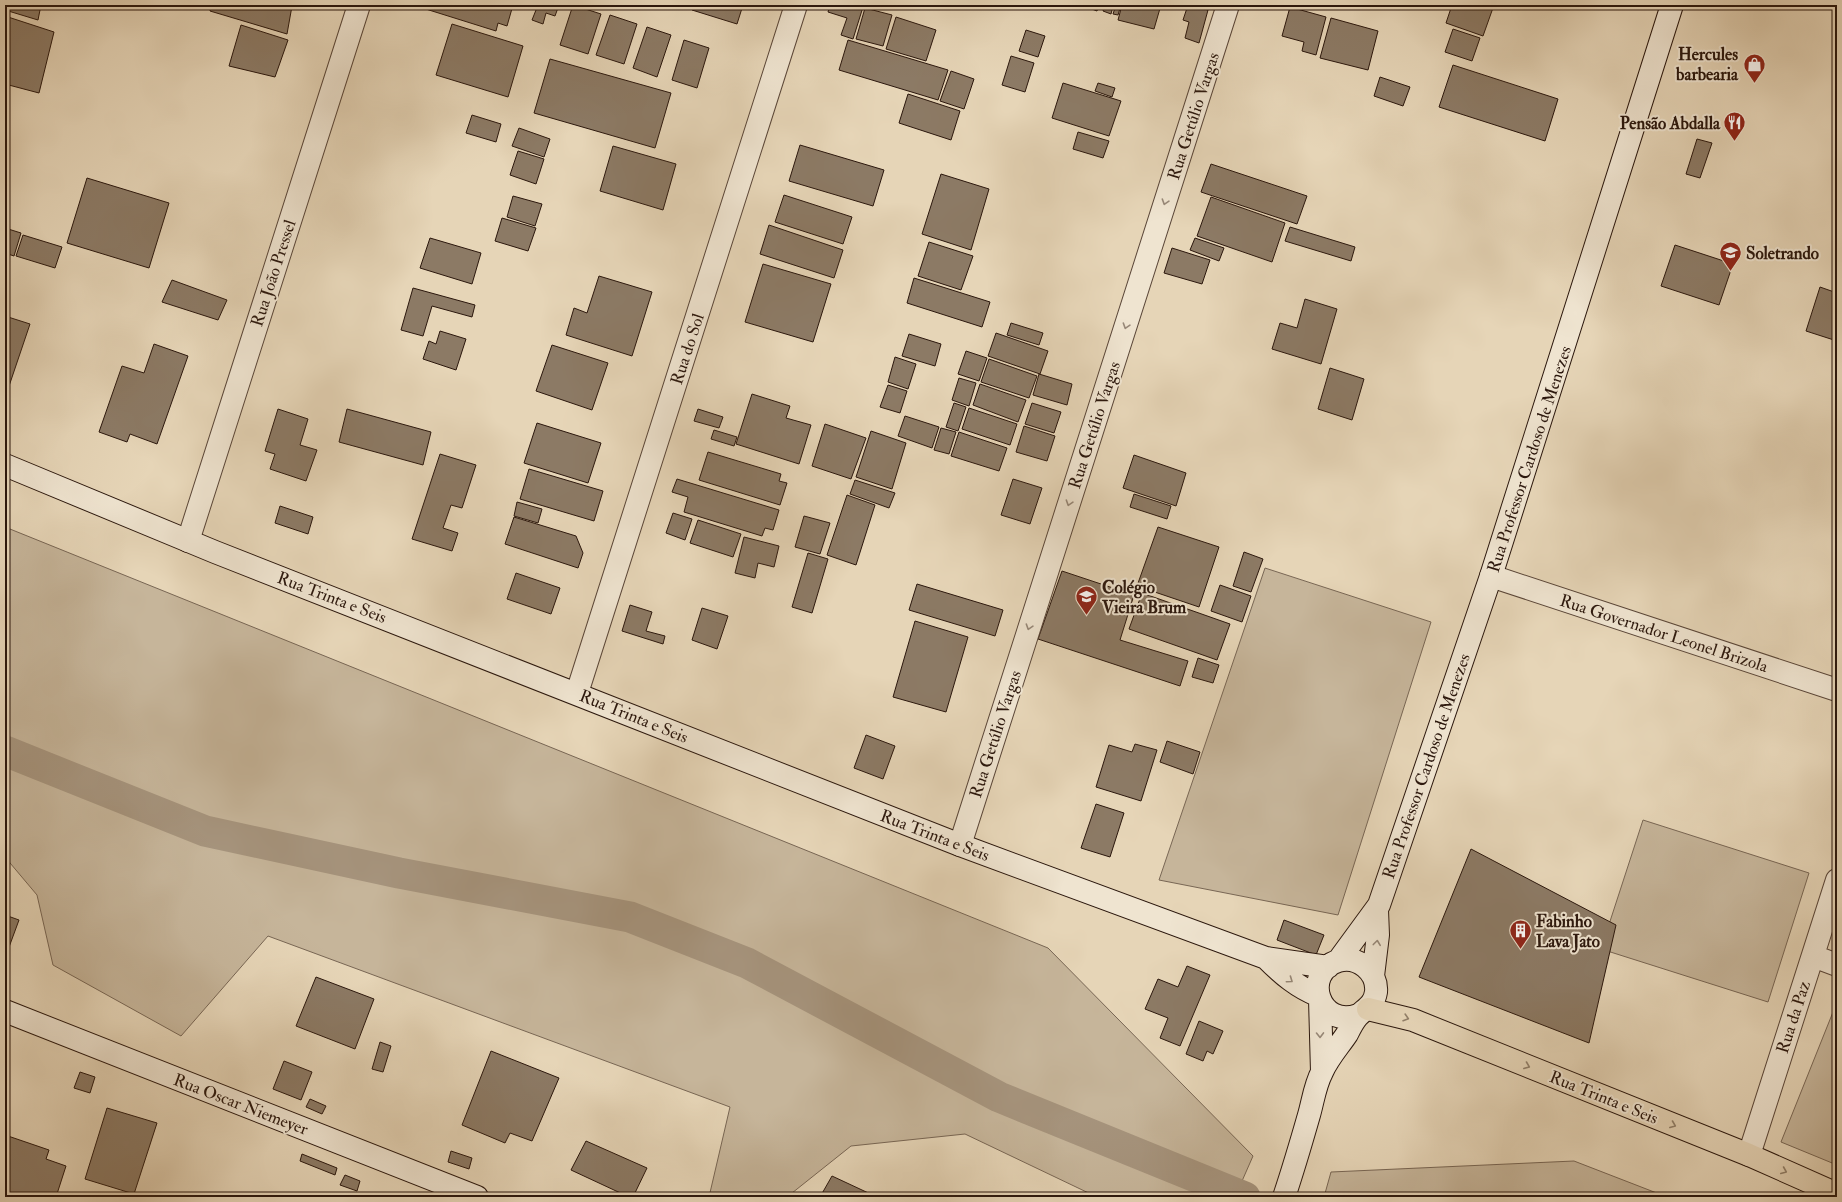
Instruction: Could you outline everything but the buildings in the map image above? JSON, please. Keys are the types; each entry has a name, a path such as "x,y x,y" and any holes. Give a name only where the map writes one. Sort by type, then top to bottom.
{"main road":[{"name":"Rua Trinta e Seis","path":"1363,1012 1413,1020 1748,1155 1837,1194"}],"street":[{"name":"Rua João Pressel","path":"188,541 358,5"},
{"name":"Rua do Sol","path":"577,693 796,5"},
{"name":"Rua Getúlio Vargas","path":"960,845 1228,5"},
{"name":"Rua Professor Cardoso de Menezes","path":"1284,1197 1322,1072 1376,993 1373,976 1378,935 1377,910 1491,576 1672,5"},
{"name":"Rua Trinta e Seis","path":"5,465 188,541 960,845 1266,958 1333,964"},
{"name":"Rua Governador Leonel Brizola","path":"1491,576 1837,690"},
{"name":"Rua da Paz","path":"1748,1155 1837,880"},
{"name":"Rua Professor Cardoso de Menezes","path":"1322,1072 1318,982 1377,910"},
{"path":"1813,956 1837,965"},
{"name":"Rua Trinta e Seis","path":"1266,958 1286,978 1319,997"},
{"path":"1333,964 1355,961 1366,967 1373,976"},
{"path":"1319,997 1326,1009 1336,1015 1347,1018 1363,1012"},
{"name":"Rua Oscar Niemeyer","path":"5,1011 477,1197"}],"shaded area":[{"path":"5,527 1048,948 1253,1156 1235,1197 1097,1197 965,1134 851,1146 787,1197 709,1197 730,1107 268,936 181,1036 53,965 37,895 5,857"},
{"path":"1265,568 1431,622 1338,915 1159,880"},
{"path":"1643,820 1809,873 1768,1002 1601,949"},
{"path":"1837,1002 1837,1165 1781,1142"},
{"path":"1574,1161 1667,1197 1324,1197 1331,1172"}],"waterway":[{"path":"5,751 205,831 399,873 630,917 747,963 999,1097 1245,1197"}],"place":[{"name":"Hercules barbearia","path":"1754,84"},
{"name":"Pensão Abdalla","path":"1735,142"},
{"name":"Soletrando","path":"1731,272"},
{"name":"Colégio Vieira Brum","path":"1087,616"},
{"name":"Fabinho Lava Jato","path":"1520,950"}]}
